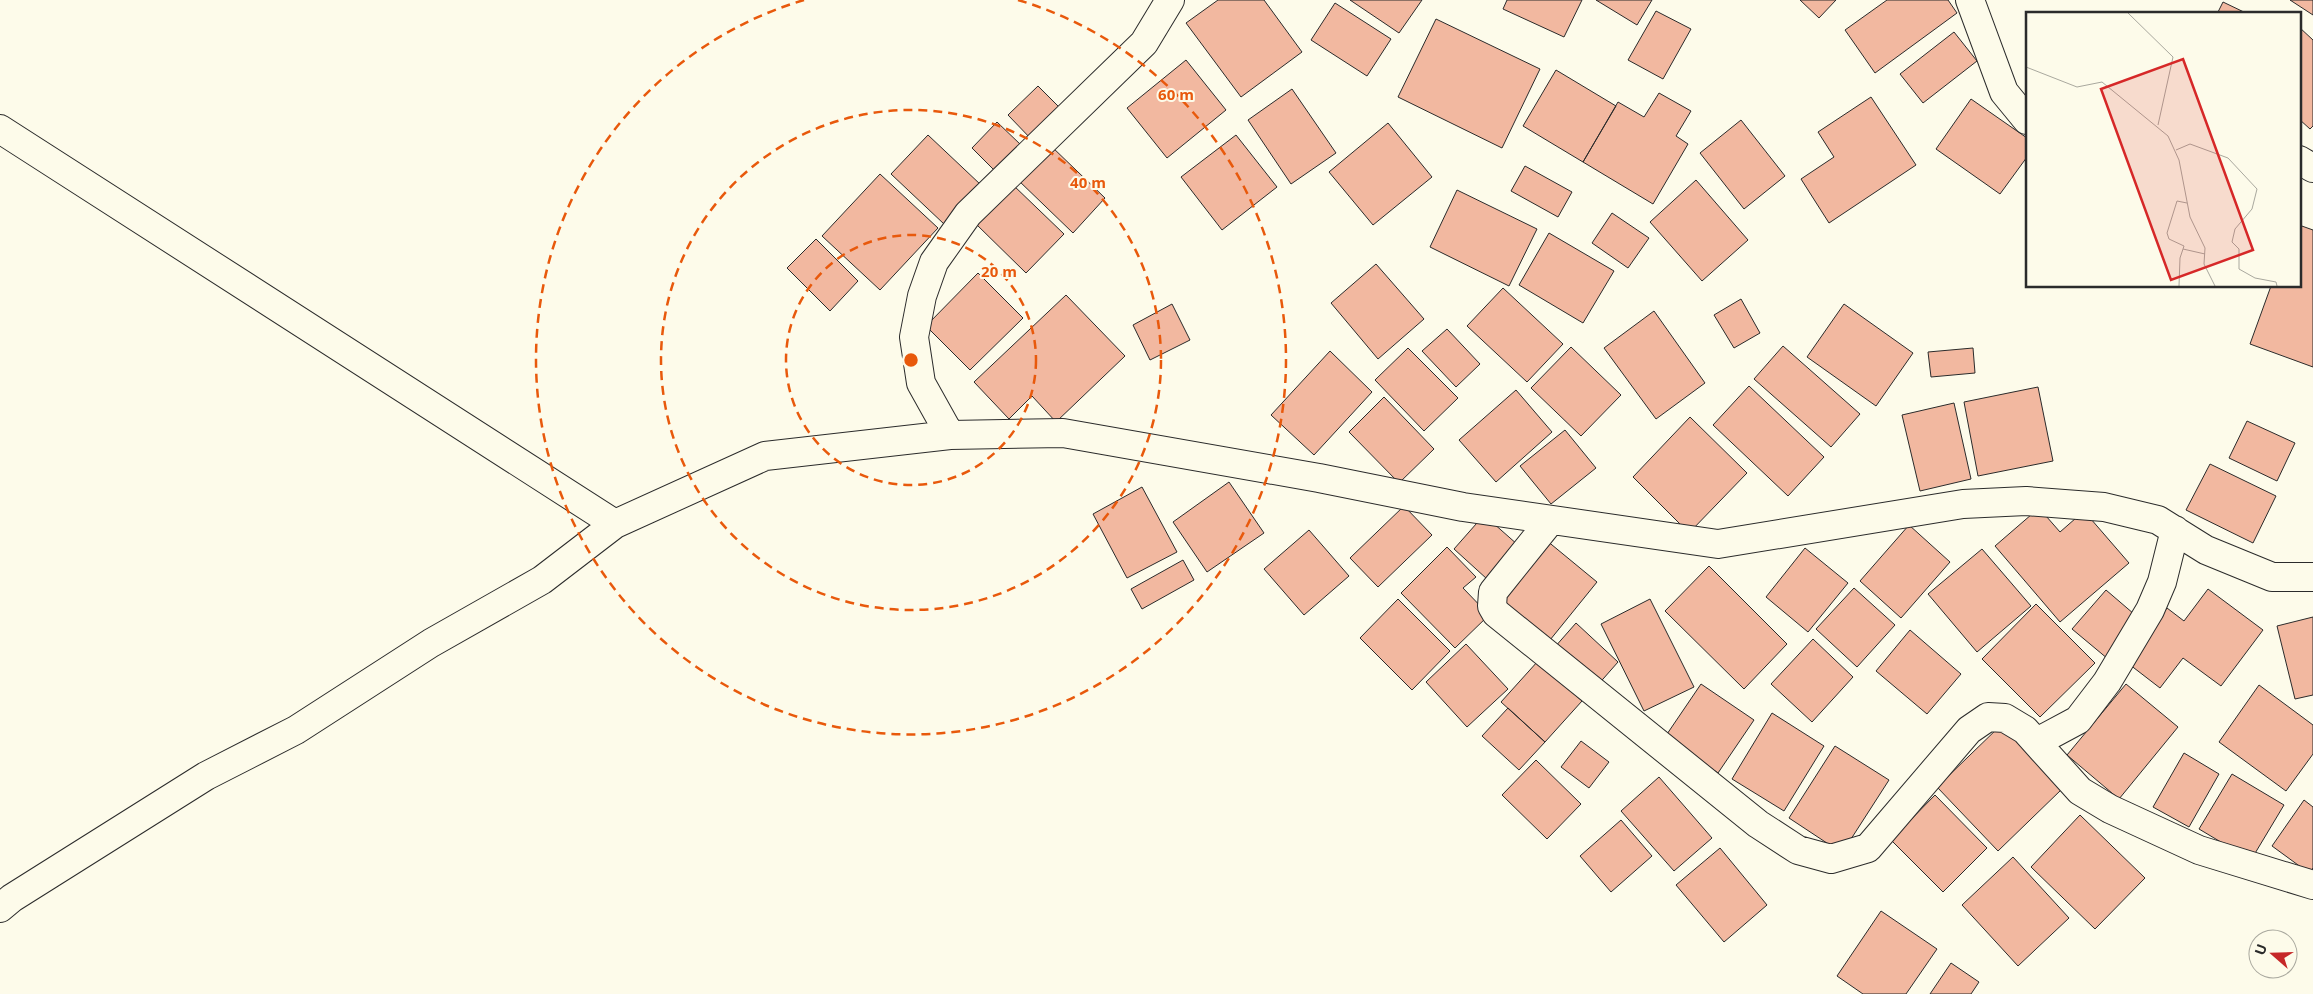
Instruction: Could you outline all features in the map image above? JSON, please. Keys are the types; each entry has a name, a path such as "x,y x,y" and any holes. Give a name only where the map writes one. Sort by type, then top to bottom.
{"street":[{"path":"950,435 921,383 914,337 922,296 934,262 968,214 1144,43 1170,0"},
{"path":"1970,0 2004,92 2026,119"},
{"path":"0,129 615,524"},
{"path":"2300,161 2313,168"},
{"path":"0,908 12,898 206,776 296,730 432,643 542,580 615,524 765,456 950,435 1063,433 1550,521 1718,544 1963,504 2026,501 2104,507 2158,520 2206,550 2272,577 2313,577"},
{"path":"1550,521 1493,592 1492,606 1496,613 1758,824 1798,850 1831,859 1868,848 1969,730 1988,717 2004,718 2025,730 2080,791 2110,809 2199,850 2313,885"},
{"path":"2037,742 2078,720 2107,682 2150,610 2162,582 2174,530"}],"building":[{"path":"1218,0 1264,0 1302,52 1241,97 1186,23"},
{"path":"1350,0 1422,0 1399,33"},
{"path":"1507,0 1582,0 1564,37 1503,9"},
{"path":"1596,0 1652,0 1637,25"},
{"path":"1800,0 1836,0 1819,18"},
{"path":"1887,0 1948,0 1957,13 1875,73 1845,30"},
{"path":"2290,0 2313,0 2313,15"},
{"path":"2223,2 2244,12 2218,12"},
{"path":"1335,3 1391,39 1367,76 1311,40"},
{"path":"1656,11 1691,29 1663,79 1628,60"},
{"path":"1436,19 1540,69 1502,148 1398,97"},
{"path":"2300,28 2313,40 2313,126 2310,129 2300,120"},
{"path":"1954,32 1977,61 1923,103 1900,74"},
{"path":"1186,60 1226,110 1167,158 1127,108"},
{"path":"1556,70 1616,106 1583,162 1523,126"},
{"path":"1038,86 1063,111 1033,141 1008,115"},
{"path":"1292,89 1336,153 1291,184 1248,120"},
{"path":"1659,93 1691,111 1676,136 1688,144 1653,204 1583,162 1618,102 1644,117"},
{"path":"1871,97 1916,165 1829,223 1801,179 1834,157 1818,132"},
{"path":"1971,99 2026,137 2026,158 2000,194 1936,149"},
{"path":"1741,120 1785,176 1744,209 1700,153"},
{"path":"997,122 1021,145 995,171 972,148"},
{"path":"1388,123 1432,177 1373,225 1329,172"},
{"path":"928,135 981,185 944,224 891,174"},
{"path":"1236,135 1277,187 1222,230 1181,177"},
{"path":"1050,145 1105,198 1073,233 1017,179"},
{"path":"1525,166 1572,192 1558,217 1511,191"},
{"path":"880,174 938,228 880,290 822,236"},
{"path":"1696,180 1748,240 1702,281 1650,222"},
{"path":"1012,184 1064,234 1026,273 975,223"},
{"path":"1457,190 1537,229 1509,286 1430,247"},
{"path":"1612,213 1649,238 1628,268 1592,243"},
{"path":"2300,225 2313,230 2313,367 2250,344 2270,288 2300,288"},
{"path":"1549,233 1614,271 1583,323 1519,285"},
{"path":"816,239 858,281 830,311 787,268"},
{"path":"1376,264 1424,319 1378,359 1331,303"},
{"path":"978,273 1023,318 970,370 926,326"},
{"path":"1503,288 1563,344 1527,382 1467,326"},
{"path":"1066,295 1125,356 1056,422 1032,396 1009,419 974,382"},
{"path":"1741,299 1760,333 1734,348 1714,315"},
{"path":"1172,304 1190,340 1150,360 1133,325"},
{"path":"1844,304 1913,353 1876,406 1807,357"},
{"path":"1654,311 1705,383 1656,419 1604,348"},
{"path":"1447,329 1480,364 1456,387 1422,351"},
{"path":"1783,346 1860,414 1831,447 1754,379"},
{"path":"1571,347 1621,395 1581,436 1531,388"},
{"path":"1408,348 1458,398 1424,431 1375,380"},
{"path":"1973,348 1975,373 1931,377 1928,352"},
{"path":"1330,351 1372,392 1314,455 1271,415"},
{"path":"1749,386 1824,457 1788,496 1713,425"},
{"path":"2038,387 2053,461 1978,476 1964,402"},
{"path":"1516,390 1552,432 1496,482 1459,440"},
{"path":"1384,397 1434,449 1399,483 1349,432"},
{"path":"1954,403 1971,479 1920,491 1902,415"},
{"path":"1690,417 1747,473 1689,533 1633,477"},
{"path":"2247,421 2295,443 2277,481 2229,458"},
{"path":"1565,430 1596,468 1551,504 1520,466"},
{"path":"2210,464 2276,496 2253,543 2186,510"},
{"path":"1229,482 1264,533 1207,572 1173,522"},
{"path":"1142,487 1177,552 1127,578 1093,514"},
{"path":"1404,506 1432,535 1378,587 1350,558"},
{"path":"2039,508 2060,532 2084,511 2129,563 2060,622 1995,546"},
{"path":"1484,515 1518,545 1487,579 1454,549"},
{"path":"1909,525 1950,562 1901,618 1860,581"},
{"path":"1309,530 1349,576 1304,615 1264,569"},
{"path":"1546,540 1597,582 1550,640 1498,599"},
{"path":"1447,547 1476,577 1463,588 1489,615 1455,648 1401,593"},
{"path":"1805,548 1848,583 1808,632 1766,597"},
{"path":"1982,549 2031,606 1977,652 1928,594"},
{"path":"1183,560 1194,580 1142,609 1131,589"},
{"path":"1709,566 1787,644 1744,689 1665,611"},
{"path":"1854,588 1895,625 1857,667 1816,629"},
{"path":"2208,589 2263,630 2221,686 2183,658 2160,688 2125,661 2167,608 2184,621"},
{"path":"2106,590 2141,620 2108,659 2072,629"},
{"path":"1398,599 1450,651 1412,690 1360,638"},
{"path":"1650,599 1694,687 1644,711 1601,624"},
{"path":"2036,604 2095,663 2040,717 1982,659"},
{"path":"2313,617 2313,695 2295,699 2277,626"},
{"path":"1576,623 1618,662 1596,687 1554,648"},
{"path":"1910,630 1961,674 1927,714 1876,671"},
{"path":"1813,639 1853,677 1812,722 1771,684"},
{"path":"1466,644 1508,689 1467,727 1426,682"},
{"path":"1538,661 1582,701 1545,742 1501,702"},
{"path":"1701,684 1754,720 1718,773 1665,737"},
{"path":"2126,684 2178,727 2119,799 2067,755"},
{"path":"2259,685 2313,725 2313,754 2286,791 2219,742"},
{"path":"1508,708 1545,742 1519,770 1482,736"},
{"path":"1772,713 1824,746 1784,811 1732,779"},
{"path":"2001,725 2062,789 1998,851 1937,787"},
{"path":"1581,741 1609,762 1589,788 1561,767"},
{"path":"1835,746 1889,780 1842,853 1789,818"},
{"path":"2184,753 2219,774 2189,827 2153,807"},
{"path":"1536,760 1581,804 1547,839 1502,795"},
{"path":"2232,774 2284,805 2251,860 2199,829"},
{"path":"1659,777 1712,838 1674,871 1621,811"},
{"path":"1935,795 1987,848 1943,892 1891,840"},
{"path":"2304,800 2313,807 2313,868 2309,873 2272,846"},
{"path":"2080,815 2145,878 2095,929 2031,867"},
{"path":"1621,820 1652,856 1611,892 1580,856"},
{"path":"1720,848 1767,905 1724,942 1676,885"},
{"path":"2013,857 2069,918 2018,966 1962,905"},
{"path":"1881,911 1937,949 1906,994 1863,994 1837,976"},
{"path":"1951,963 1979,982 1971,994 1930,994"}]}
